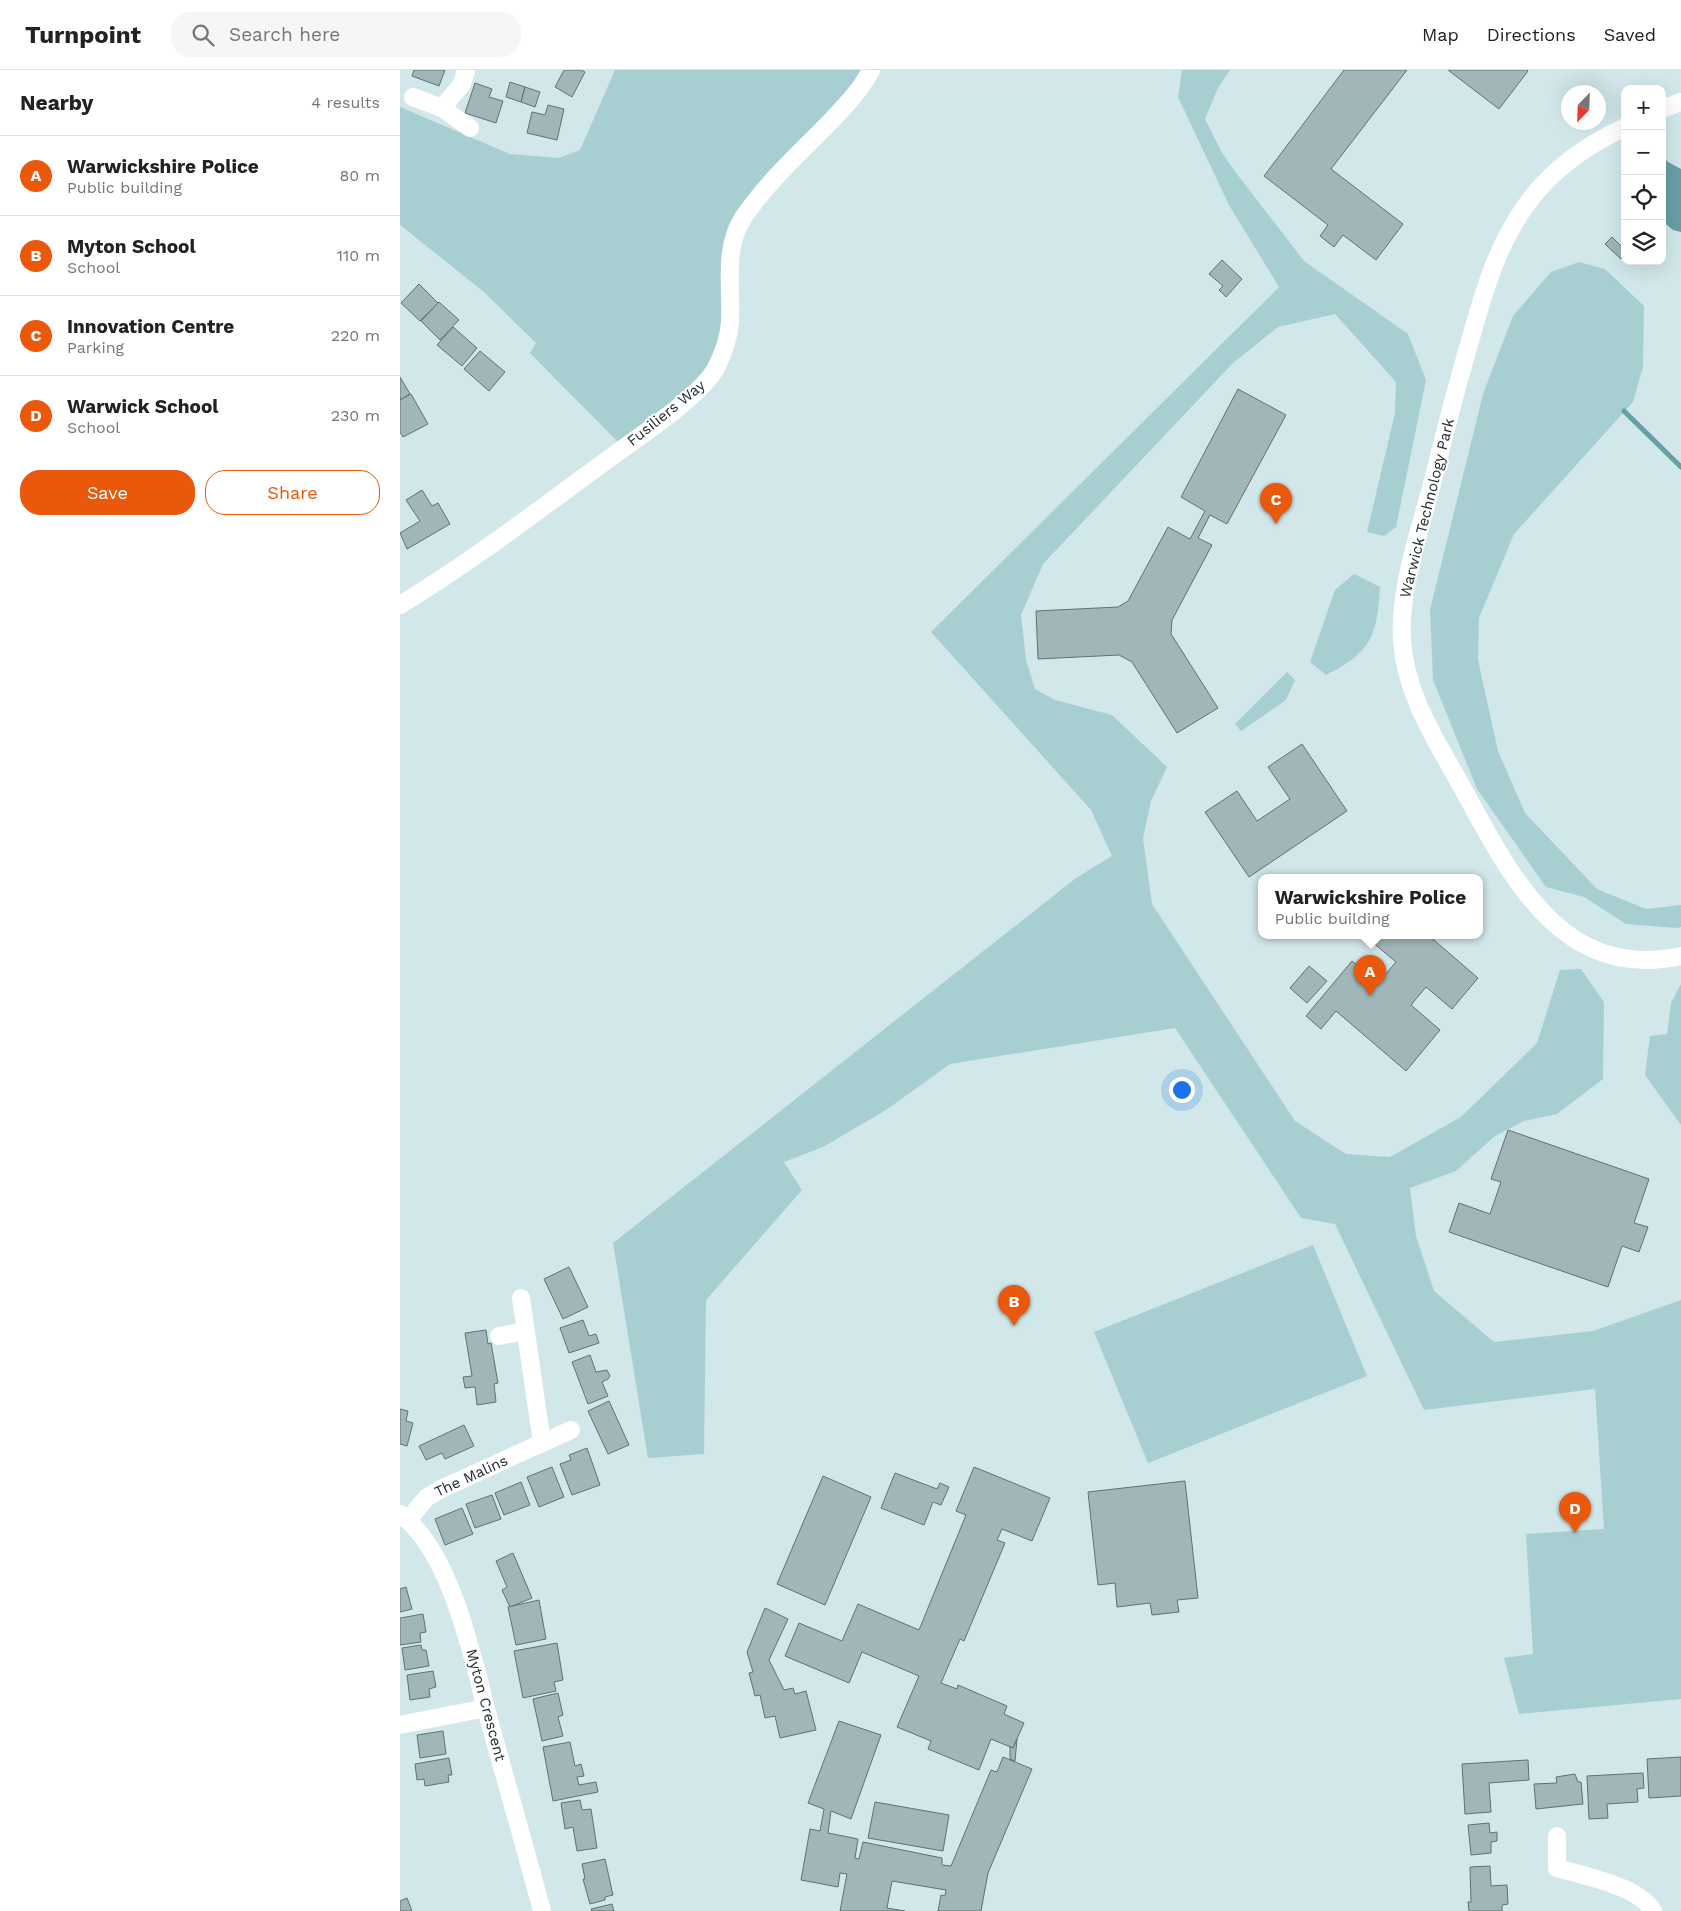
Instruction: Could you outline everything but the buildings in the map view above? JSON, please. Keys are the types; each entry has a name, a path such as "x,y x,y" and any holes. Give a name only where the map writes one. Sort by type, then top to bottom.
{"street":[{"path":"442,108 462,84 466,70"},
{"name":"Fusiliers Way","path":"400,606 502,536 637,438 692,396 710,378 721,356 729,333 730,262 733,241 742,221 754,202 846,105 871,70"},
{"path":"413,97 442,108 470,128"},
{"path":"1666,108 1681,102"},
{"name":"Warwick Technology Park","path":"1621,129 1600,139 1546,180 1523,209 1500,248 1487,281 1464,359 1410,568 1403,610 1402,640 1413,692 1426,722 1500,857 1533,904 1574,940 1610,956 1655,960 1681,956"},
{"path":"520,1298 542,1443"},
{"path":"499,1336 526,1331"},
{"name":"The Malins","path":"404,1517 426,1498 441,1489 571,1430"},
{"name":"Myton Crescent","path":"404,1517 434,1556 459,1612 475,1660 486,1708 542,1911"},
{"path":"400,1725 486,1708"},
{"path":"1557,1836 1557,1868 1623,1888 1638,1896 1654,1911"}],"shaded area":[{"path":"615,70 871,70 741,221 721,356 624,448 530,353 536,343 484,292 400,225 400,107 510,154 559,158 580,150"},
{"path":"1182,70 1230,70 1218,88 1205,119 1222,153 1304,261 1408,334 1426,380 1396,527 1384,536 1367,532 1395,413 1396,382 1335,314 1278,327 1233,363 1043,564 1021,615 1026,660 1035,689 1055,700 1112,715 1167,767 1151,801 1143,838 1152,904 1295,1121 1346,1154 1390,1157 1461,1117 1537,1043 1560,970 1581,969 1604,1002 1603,1079 1557,1114 1524,1121 1495,1136 1456,1171 1410,1188 1416,1236 1434,1291 1494,1342 1593,1331 1681,1300 1681,1699 1519,1714 1504,1658 1533,1654 1526,1534 1604,1529 1595,1389 1424,1410 1335,1224 1301,1218 1175,1028 950,1064 886,1110 823,1147 784,1162 802,1190 706,1300 704,1454 648,1458 613,1243 1076,878 1112,856 1091,810 931,632 1279,287 1229,205 1178,97"},
{"path":"1666,160 1681,169 1681,232 1673,230 1666,224"},
{"path":"1579,262 1605,269 1644,306 1643,367 1633,402 1514,534 1479,618 1478,660 1498,751 1525,813 1597,889 1646,909 1681,905 1681,927 1676,928 1626,924 1584,897 1546,887 1477,789 1433,680 1430,610 1483,394 1513,316 1551,272"},
{"path":"1354,574 1380,587 1377,619 1369,641 1362,650 1353,659 1326,675 1310,662 1335,590"},
{"path":"1287,672 1295,680 1286,700 1241,731 1235,724"},
{"path":"1681,984 1681,1125 1645,1075 1650,1036 1667,1034 1671,1003"},
{"path":"1313,1245 1367,1376 1148,1463 1094,1332"}],"waterway":[{"path":"1624,411 1681,467"}],"place":[{"name":"Innovation Centre","path":"1276,524"},
{"name":"Warwickshire Police","path":"1370,996"},
{"name":"Myton School","path":"1014,1326"},
{"name":"Warwick School","path":"1575,1533"}]}
